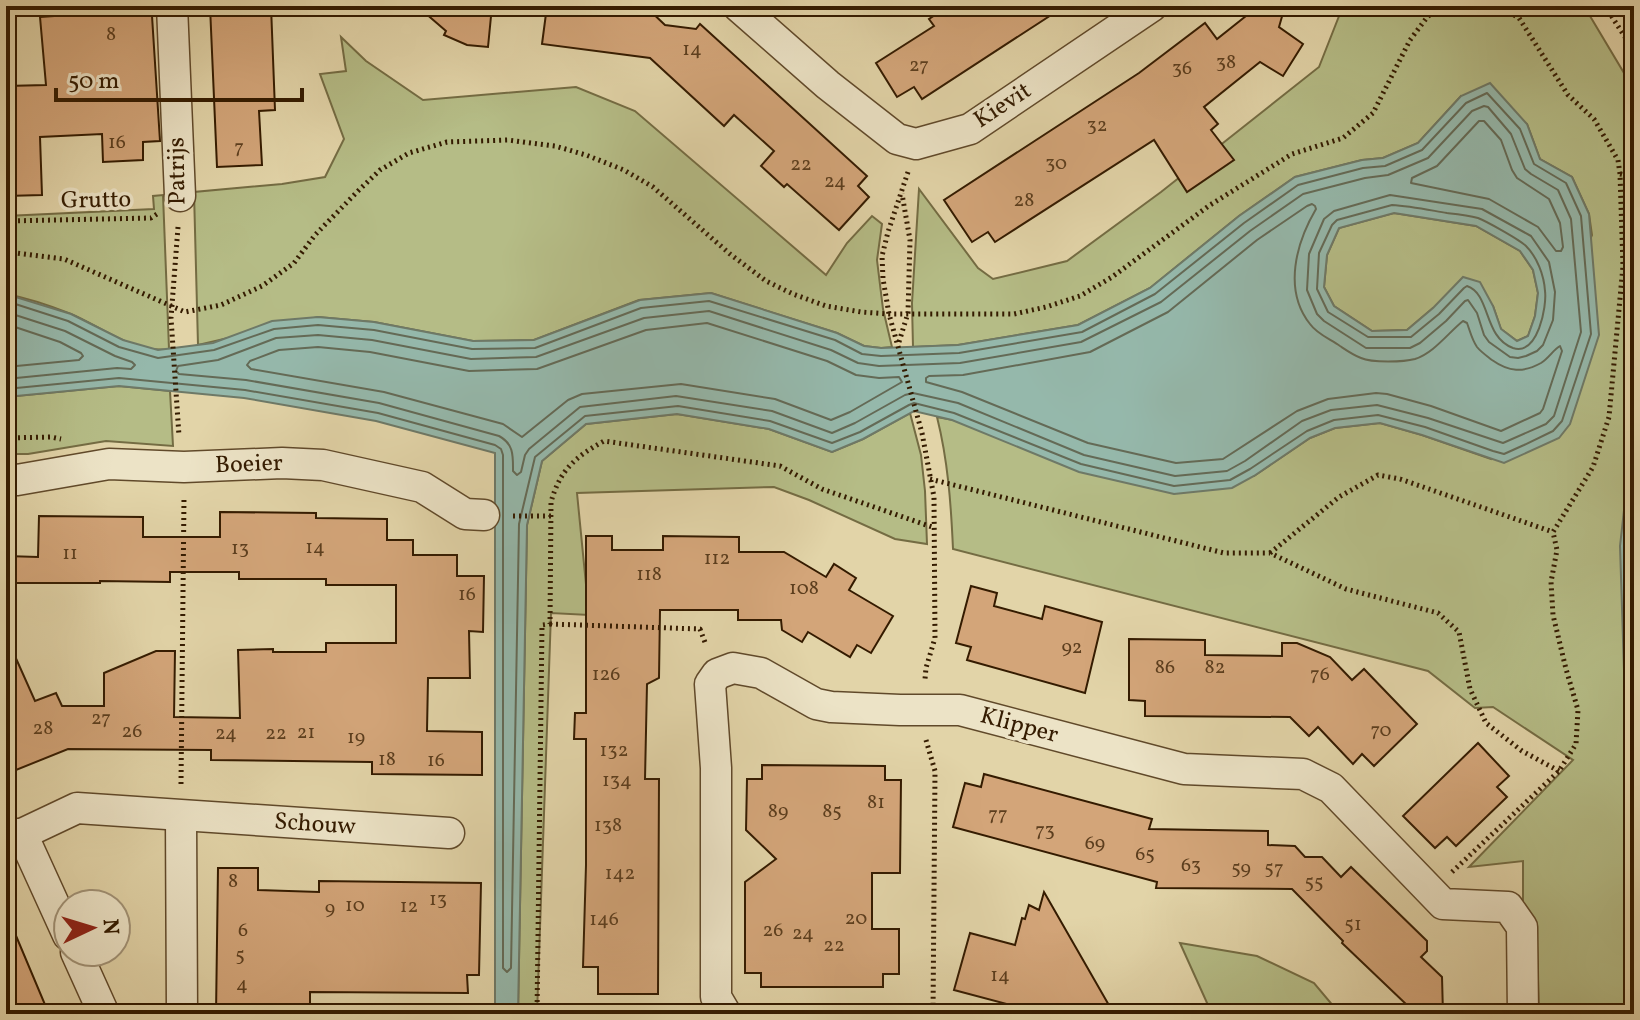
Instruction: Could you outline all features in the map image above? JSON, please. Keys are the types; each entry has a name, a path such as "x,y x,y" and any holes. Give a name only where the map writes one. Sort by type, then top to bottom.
{"street":[{"name":"Patrijs","path":"172,6 180,196"},
{"name":"Kievit","path":"738,6 828,85 897,139 916,144 970,129 1152,6"},
{"name":"Boeier","path":"6,479 17,480 109,464 184,467 282,463 323,465 422,487 465,514 484,515"},
{"name":"Klipper","path":"717,674 733,668 761,673 816,704 831,707 960,710 1184,769 1303,774 1331,788 1443,904 1508,907 1522,927 1523,1014"},
{"path":"717,674 710,684 716,768 716,997 726,1014"},
{"name":"Schouw","path":"52,905 14,834 77,808 449,833"},
{"path":"181,817 182,1014"},
{"path":"83,968 104,1014"}],"path":[{"path":"6,253 64,259 185,312 221,305 262,286 294,263 315,235 380,170 409,153 447,142 508,140 555,146 624,170 653,187 766,281 826,306 889,314 1014,314 1080,296 1112,277 1210,205 1292,154 1343,138 1373,113 1410,40 1428,16 1445,6"},
{"path":"1431,892 1559,771 1576,744 1578,710 1553,615 1551,582 1557,550 1553,532 1593,467 1609,417 1623,266 1618,160 1594,119 1568,95 1519,18 1498,6"},
{"path":"1605,6 1634,51"},
{"path":"1620,174 1634,177"},
{"path":"898,344 908,313 910,240 902,193 882,256 883,279 889,314 922,433"},
{"name":"Grutto","path":"6,221 151,218 180,196"},
{"name":"Patrijs","path":"180,196 172,307 179,448 184,467 181,817"},
{"path":"550,624 551,502 566,469 582,454 604,441 780,466 822,489 935,528"},
{"path":"1270,553 1339,497 1378,475 1400,479 1553,532"},
{"path":"930,479 1224,553 1270,553 1346,589 1438,613 1459,632 1470,689 1486,723 1522,751 1559,771"},
{"path":"537,516 551,516"},
{"path":"537,1014 542,625 700,629 717,674"},
{"path":"773,1014 885,1010 934,1014"}],"green space":[{"path":"1343,6 1584,6 1634,86 1634,1014 1539,1014 1537,945 1523,905 1523,861 1469,867 1573,760 1493,707 1475,708 1428,671 953,549 944,450 937,417 1254,476 1310,438 1335,428 1380,423 1491,459 1592,235 1589,214 1572,177 1540,159 1527,124 1461,96 1418,143 1383,158 1362,160 1295,177 1239,216 1150,288 1078,325 958,345 913,347 912,303 919,189 978,268 993,279 1067,261 1161,192 1319,67"},
{"path":"341,37 366,61 423,100 576,87 635,111 826,275 847,243 872,216 882,224 877,260 883,309 892,347 864,346 837,333 711,293 639,300 534,340 473,341 374,322 318,317 198,345 194,192 325,177 344,139 320,74 346,71"},
{"path":"163,195 169,349 131,344 71,314 6,294 6,216 154,209 153,196"},
{"path":"1394,213 1476,226 1520,251 1533,270 1538,293 1528,336 1517,341 1501,329 1493,306 1433,308 1407,330 1372,331 1334,306 1324,287 1327,255 1339,228"},
{"path":"119,386 170,391 173,446 106,441 28,454 6,454 6,397"},
{"path":"910,413 921,455 927,544 895,539 774,487 577,493 589,615 551,613 537,1014 518,1014 527,525 542,461 586,424 677,414 769,429 832,452"},
{"path":"1180,943 1257,956 1314,983 1340,1014 1212,1014"}],"water":[{"path":"1490,83 1527,124 1540,159 1572,177 1589,214 1599,335 1570,424 1559,438 1504,463 1380,423 1335,428 1310,438 1232,488 1174,494 1079,472 952,420 914,411 832,452 769,429 677,414 586,424 542,461 527,525 518,1014 495,1014 495,453 376,421 244,398 119,386 6,397 6,294 71,314 123,340 158,350 213,343 272,321 318,317 374,322 473,341 534,340 640,300 711,293 837,333 864,346 881,348 958,345 1078,325 1150,288 1239,216 1295,177 1362,160 1383,158 1418,143 1461,96","holes":["1394,213 1476,226 1520,251 1533,270 1538,293 1535,316 1528,336 1517,341 1501,329 1480,282 1463,277 1407,330 1372,331 1334,306 1324,287 1327,255 1339,228"]},
{"path":"1634,421 1634,846 1626,733 1620,546"}],"building":[{"path":"81,6 136,6 137,16 152,16 160,141 143,142 143,160 103,162 102,134 40,137 42,195 6,196 6,86 46,85 40,17 82,14"},
{"path":"210,6 271,6 275,110 259,111 262,165 217,167"},
{"path":"417,6 492,6 488,47 467,45 444,35 446,31"},
{"path":"547,6 645,6 665,25 696,29 700,24 867,176 858,186 869,197 839,230 787,184 784,187 761,166 774,151 734,115 724,126 650,58 542,44"},
{"path":"949,6 1065,6 922,99 914,87 897,97 876,63 934,26 929,19"},
{"path":"1252,6 1285,6 1279,27 1303,44 1283,76 1260,62 1204,107 1218,124 1211,130 1234,160 1187,192 1154,140 995,242 988,232 972,242 944,200 1139,73 1205,23 1217,39 1251,12"},
{"path":"220,512 316,513 316,518 387,519 387,540 413,540 413,555 457,555 457,576 484,576 483,632 469,631 470,678 428,678 427,731 482,732 482,775 372,774 372,762 211,760 211,750 68,749 6,774 6,636 35,701 56,693 62,706 104,706 104,673 156,651 175,651 174,717 240,718 238,650 326,652 326,643 396,643 396,585 326,585 326,579 239,579 239,572 170,572 170,582 6,583 6,556 38,557 39,516 143,517 143,537 220,537"},
{"path":"586,536 612,536 612,550 663,550 663,536 739,537 739,552 784,552 826,577 834,564 856,578 849,590 893,616 871,653 857,645 850,657 808,632 802,642 782,630 781,620 738,620 738,610 660,610 659,678 647,684 645,779 659,779 658,994 598,994 598,967 583,967 586,739 574,739 575,713 586,713"},
{"path":"971,586 997,593 994,606 1042,619 1045,606 1102,622 1085,693 967,660 971,647 956,643"},
{"path":"1129,639 1205,640 1205,655 1282,656 1282,643 1297,643 1330,657 1352,680 1364,669 1417,724 1374,766 1362,754 1353,764 1318,727 1309,736 1290,717 1145,716 1145,701 1129,700"},
{"path":"1478,743 1509,776 1497,787 1507,797 1456,846 1447,837 1435,848 1403,816"},
{"path":"762,765 885,766 885,780 901,780 900,873 872,873 872,929 899,929 899,974 883,974 883,987 761,987 761,973 745,973 745,882 776,859 746,830 747,779 762,779"},
{"path":"984,774 1152,819 1149,829 1268,831 1268,845 1295,846 1305,857 1322,857 1341,877 1351,867 1427,941 1427,951 1421,957 1442,977 1443,1014 1409,1014 1408,1006 1342,943 1292,889 1156,888 1157,882 953,827 965,783 981,787"},
{"path":"218,868 258,868 258,890 319,892 319,881 481,883 479,975 467,975 468,993 310,992 310,1010 272,1009 272,1014 216,1014"},
{"path":"1044,892 1114,1014 1044,1014 954,990 970,933 1015,945 1029,905 1039,910"},
{"path":"6,912 46,1007 30,1014 6,1014"}]}
